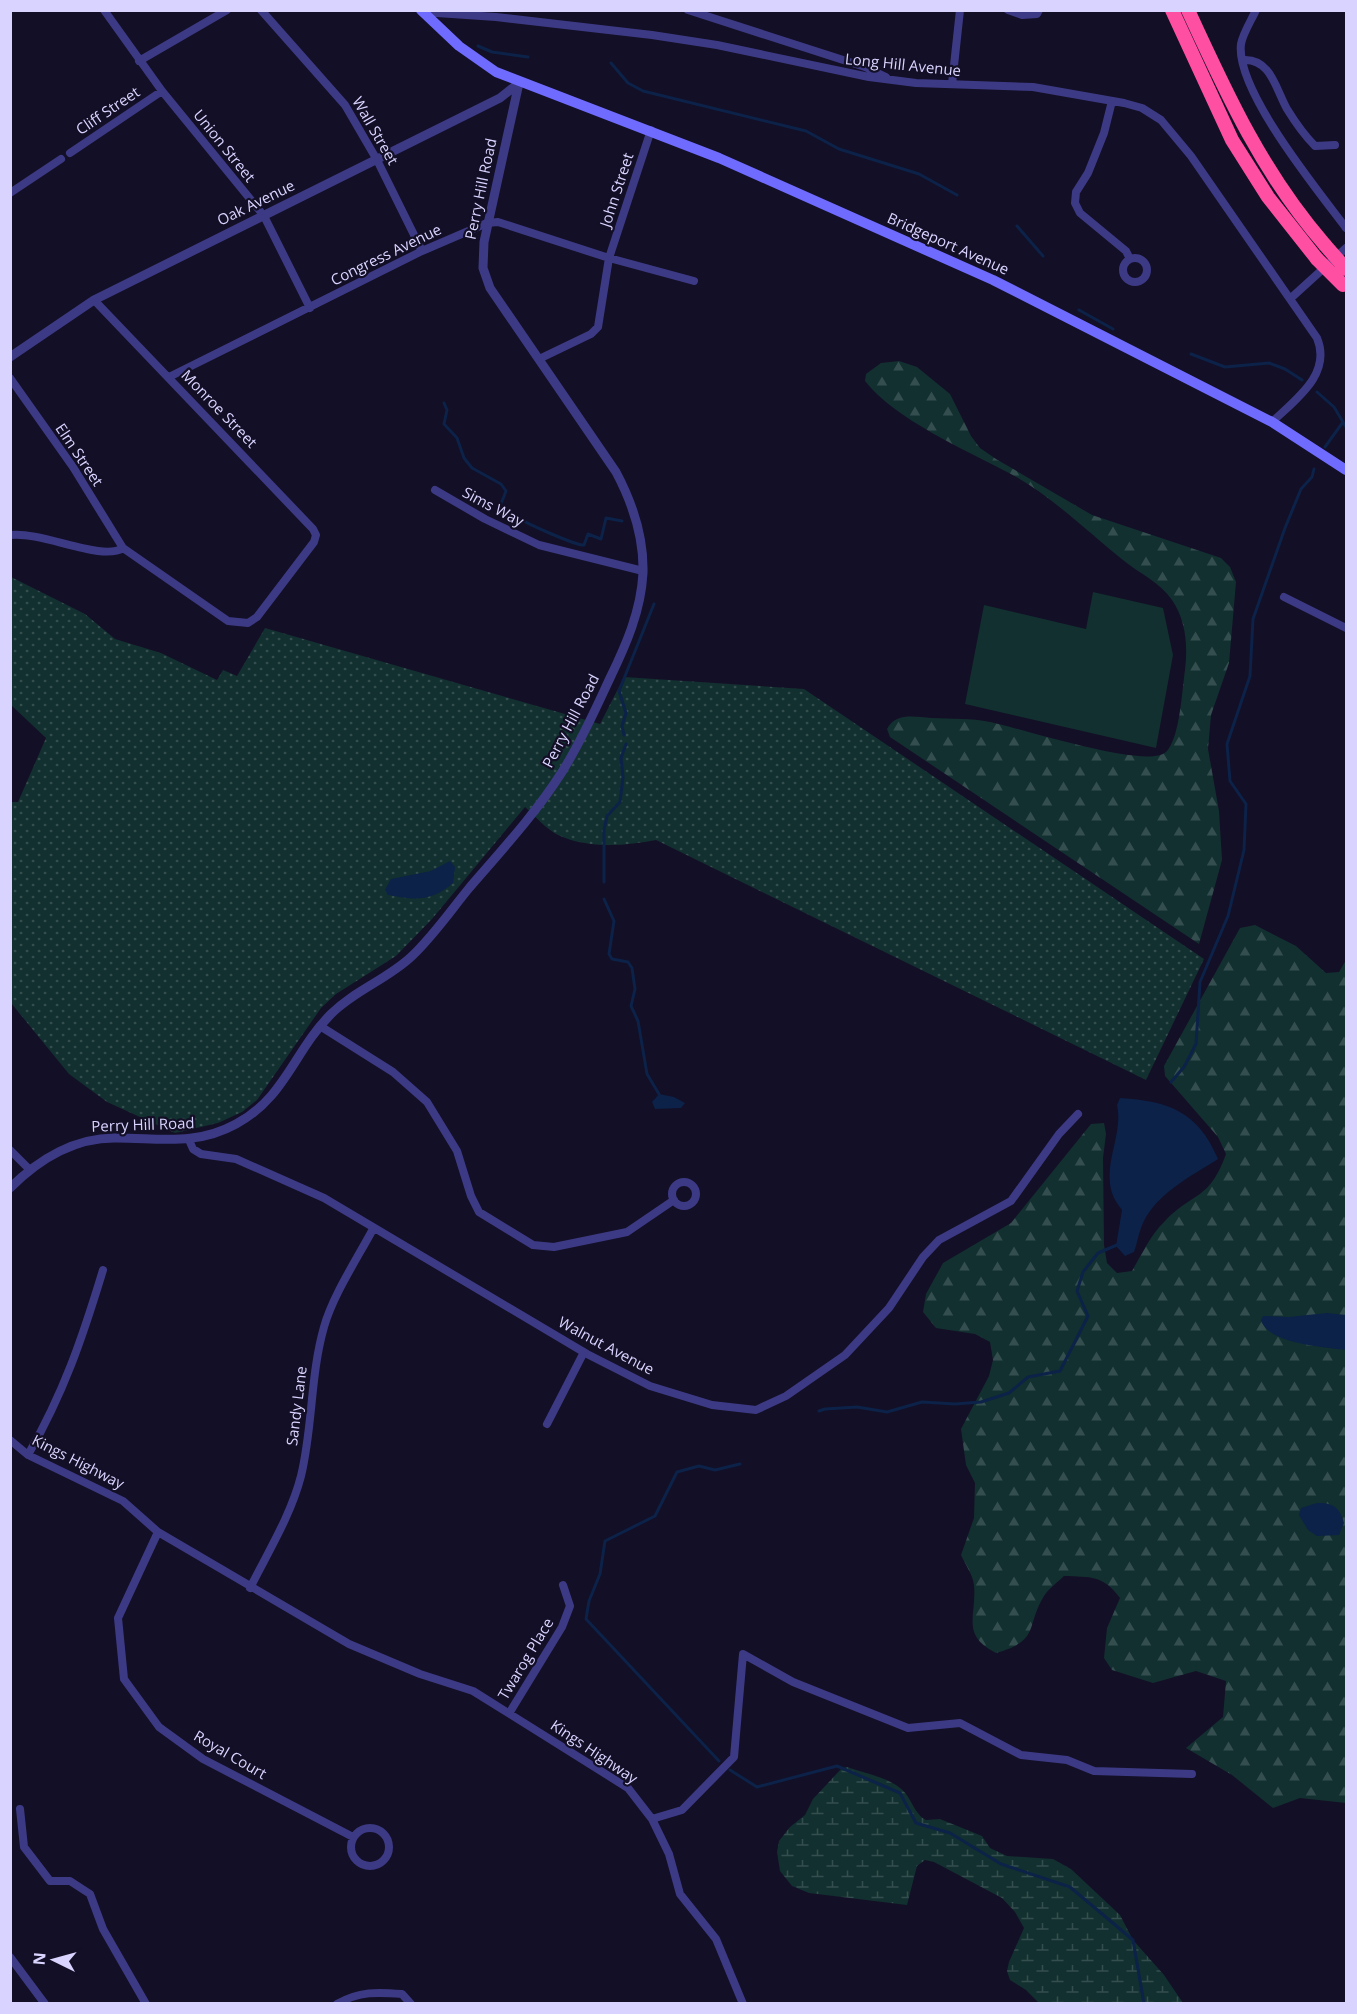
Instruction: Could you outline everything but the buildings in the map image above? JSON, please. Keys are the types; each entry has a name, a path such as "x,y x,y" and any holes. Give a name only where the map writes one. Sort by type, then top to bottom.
{"highway":[{"path":"1172,10 1232,140 1268,197 1317,259 1345,287"},
{"path":"1188,10 1259,156 1295,211 1347,269"}],"main road":[{"name":"Bridgeport Avenue","path":"422,11 468,54 519,82 651,130 993,280 1272,422 1347,470"}],"street":[{"name":"Union Street","path":"104,10 162,91 264,216 310,308"},
{"path":"139,61 227,10"},
{"name":"Wall Street","path":"261,10 345,105 377,160 422,251"},
{"path":"688,10 865,67 892,80"},
{"path":"952,84 960,10"},
{"path":"1008,10 1022,15 1037,14 1039,10"},
{"path":"1256,10 1241,44 1243,60 1269,121 1300,168 1347,228"},
{"name":"Long Hill Avenue","path":"422,11 496,17 677,39 848,74 892,80 1041,88 1142,108 1156,116 1172,132 1271,273 1291,297 1317,338 1322,353 1322,364 1316,376 1272,422"},
{"path":"1243,60 1255,61 1264,67 1274,81 1291,115 1316,146 1335,145"},
{"name":"Oak Avenue","path":"10,357 94,300 500,98 519,82"},
{"name":"Perry Hill Road","path":"10,1188 30,1170 59,1151 87,1141 115,1138 189,1140 226,1130 263,1106 284,1082 320,1026 344,1003 401,965 422,946 555,783 585,731 629,638 637,611 643,571 638,525 626,490 487,279 482,258 487,223 519,82"},
{"name":"Cliff Street","path":"70,153 162,91"},
{"path":"1112,101 1104,133 1088,172 1076,192 1075,203 1080,213 1126,251 1130,259"},
{"name":"John Street","path":"539,359 591,334 598,327 609,258 651,130"},
{"path":"10,193 61,159"},
{"path":"487,223 498,222 609,258 694,281"},
{"name":"Congress Avenue","path":"169,377 422,251 487,223"},
{"path":"1291,297 1347,248"},
{"name":"Monroe Street","path":"94,300 313,529 316,535 314,542 257,617 248,623 237,624 228,621 123,548"},
{"name":"Elm Street","path":"10,378 73,467 123,548"},
{"name":"Sims Way","path":"435,490 485,519 539,544 643,571"},
{"path":"10,535 30,534 109,554 123,548"},
{"path":"1284,597 1347,628"},
{"path":"320,1026 393,1072 427,1102 457,1151 471,1196 479,1212 533,1245 554,1247 627,1232 674,1200"},
{"name":"Walnut Avenue","path":"189,1140 198,1153 236,1159 324,1198 584,1352 650,1386 712,1405 756,1410 786,1396 845,1354 889,1308 917,1265 939,1240 1011,1201 1059,1134 1078,1114"},
{"path":"10,1150 30,1170"},
{"name":"Sandy Lane","path":"250,1588 287,1516 301,1477 310,1430 315,1365 324,1325 373,1229"},
{"path":"28,1455 55,1408 103,1270"},
{"path":"547,1424 584,1352"},
{"name":"Kings Highway","path":"10,1440 28,1455 123,1501 158,1532 250,1588 368,1653 473,1691 510,1712 628,1788 652,1819 669,1854 680,1894 716,1938 743,2004"},
{"name":"Royal Court","path":"158,1532 118,1618 124,1679 159,1727 203,1759 354,1837"},
{"name":"Twarog Place","path":"510,1712 562,1627 570,1606 563,1585"},
{"path":"652,1819 682,1810 734,1757 743,1654 793,1682 908,1728 960,1723 1021,1755 1067,1760 1094,1771 1192,1774"},
{"path":"20,1809 24,1846 50,1881 70,1881 90,1894 103,1929 146,2004"},
{"path":"364,1828 380,1830 388,1841 386,1857 372,1866 360,1863 352,1853 354,1837 364,1828"},
{"path":"10,1957 45,2004"},
{"path":"337,2004 353,1995 375,1992 402,1994 411,2004"}],"green space":[{"path":"899,361 917,367 950,394 971,436 980,448 996,459 1092,515 1221,558 1230,567 1236,582 1229,663 1211,715 1208,749 1219,811 1222,860 1199,944 890,737 887,729 895,720 901,718 968,719 990,722 1110,752 1154,756 1166,752 1174,737 1181,701 1186,652 1185,634 1177,608 1162,588 1024,481 912,421 878,395 865,381 866,374 881,363"},
{"path":"11,577 85,614 115,639 161,653 217,680 223,670 237,676 265,628 600,724 624,677 804,689 1204,959 1146,1080 656,840 619,845 582,843 558,835 525,807 432,919 396,956 336,994 321,1008 257,1100 242,1112 218,1123 175,1133 107,1102 69,1074 11,1003 11,802 18,802 46,738 11,705"},
{"path":"1093,592 1163,608 1173,655 1156,748 965,704 984,605 1086,629"},
{"path":"1255,925 1296,946 1326,973 1339,972 1346,960 1346,1803 1300,1798 1273,1808 1232,1775 1186,1748 1223,1717 1226,1681 1196,1671 1153,1683 1112,1670 1104,1658 1107,1628 1120,1598 1102,1581 1089,1577 1064,1576 1044,1596 1026,1637 1010,1648 996,1653 978,1639 973,1624 973,1581 961,1555 974,1518 975,1483 966,1465 961,1429 989,1376 993,1360 990,1342 975,1334 936,1328 923,1312 926,1294 943,1263 1011,1223 1091,1124 1104,1123 1106,1134 1103,1158 1104,1245 1107,1263 1117,1273 1132,1271 1160,1226 1175,1211 1207,1188 1220,1169 1226,1154 1218,1137 1165,1076 1164,1066 1240,928"},
{"path":"847,1767 895,1784 926,1820 940,1819 982,1836 990,1848 1007,1856 1053,1859 1071,1869 1120,1915 1133,1940 1164,1975 1183,2003 1039,2003 1026,1990 1010,1980 1007,1971 1024,1928 1015,1912 1002,1898 934,1862 925,1860 917,1866 907,1905 809,1893 792,1886 780,1871 777,1852 779,1841 790,1827 805,1815 813,1799 842,1768"}],"water":[{"path":"450,861 455,867 453,883 437,894 422,898 406,898 388,895 385,890 391,879 431,871"},
{"path":"659,1094 674,1097 685,1103 681,1108 655,1109 652,1102"},
{"path":"1120,1098 1153,1102 1180,1112 1191,1119 1201,1130 1218,1159 1163,1196 1147,1216 1134,1252 1125,1256 1116,1246 1122,1210 1110,1187 1111,1163 1118,1128 1117,1105"},
{"path":"1327,1313 1346,1315 1346,1350 1312,1346 1285,1339 1266,1328 1261,1320 1263,1316 1289,1317"},
{"path":"1317,1503 1332,1505 1338,1510 1344,1523 1339,1535 1317,1536 1308,1530 1299,1515 1301,1508"}],"waterway":[{"path":"478,46 492,52 528,57"},
{"path":"611,63 628,83 643,91 806,131 839,149 919,174 957,195"},
{"path":"1017,226 1043,256"},
{"path":"1079,310 1113,329"},
{"path":"1191,354 1225,367 1269,363 1285,369 1302,380"},
{"path":"1317,392 1334,407 1346,427"},
{"path":"444,403 447,410 444,424 457,438 464,458 472,468 501,484 506,491 499,509 502,516 518,517 571,542 584,545 588,534 601,539 606,518 622,521"},
{"path":"1325,447 1343,422"},
{"path":"1171,1082 1184,1067 1196,1044 1200,982 1228,916 1244,850 1246,804 1230,781 1227,744 1250,676 1253,619 1285,528 1301,489 1312,477 1314,469"},
{"path":"624,735 622,726 626,713 619,691 654,604"},
{"path":"604,882 604,830 607,816 620,802 623,777 621,758 626,744"},
{"path":"604,899 614,921 609,954 612,959 628,962 632,968 635,989 631,1006 638,1021 647,1074 659,1094"},
{"path":"819,1411 857,1407 887,1412 922,1402 955,1404 981,1402 1009,1393 1028,1377 1060,1371 1088,1316 1077,1291 1083,1272 1098,1253 1117,1245"},
{"path":"719,1761 586,1619 589,1601 600,1574 605,1541 655,1516 677,1472 699,1466 715,1470 740,1464"},
{"path":"730,1770 757,1787 837,1766 900,1793 916,1823 950,1833 1001,1864 1070,1887 1133,1940 1144,2004"}]}
